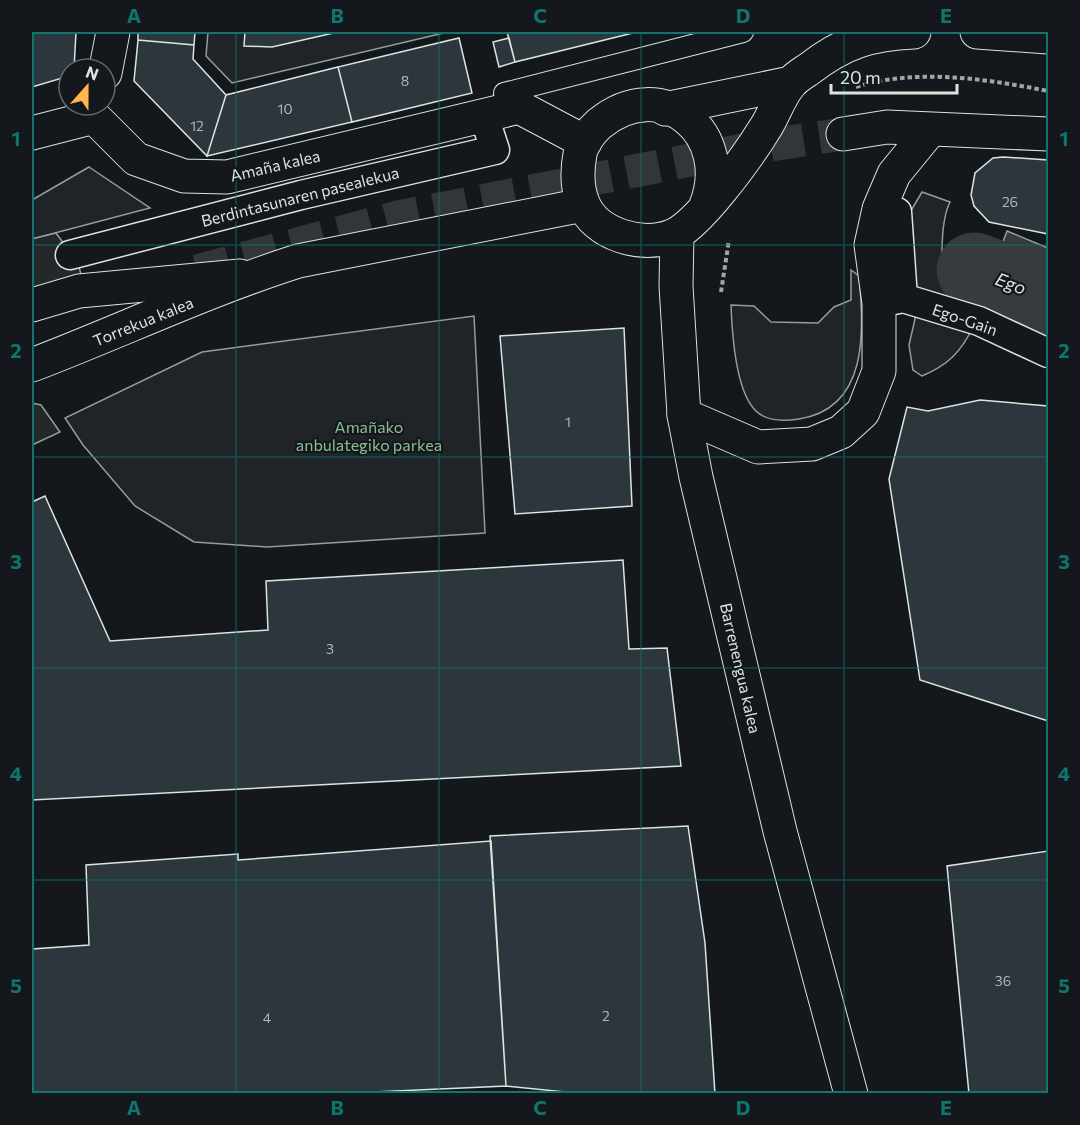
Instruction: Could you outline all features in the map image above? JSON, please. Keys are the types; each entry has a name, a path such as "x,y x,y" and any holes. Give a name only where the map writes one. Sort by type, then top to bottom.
{"street":[{"path":"108,57 113,32"},
{"path":"705,208 713,189 714,167 709,146 697,128 679,113 657,105 633,105 611,114 593,129 581,149 577,172 583,205 610,232 630,240 651,242 677,234 691,225 705,208 764,131 791,83 833,50 881,34 914,32"},
{"path":"977,32 1048,37"},
{"path":"665,109 791,83"},
{"name":"Amaña kalea","path":"100,117 136,159 184,176 227,177 494,104 519,107 585,142"},
{"name":"Berdintasunaren pasealekua","path":"70,255 301,195 495,150 494,104"},
{"path":"32,133 78,117"},
{"path":"843,134 887,127 1048,134"},
{"path":"891,300 871,245 879,209 894,174 930,130"},
{"path":"32,305 79,291 254,275 298,261 583,205"},
{"path":"684,415 758,447 812,444 841,432 863,412 879,371 891,300 897,212"},
{"name":"Barrenengua kalea","path":"677,234 676,286 684,415 696,477 780,831 852,1093"},
{"name":"Torrekua kalea","path":"32,365 124,330 254,275"},
{"name":"Ego-Gain","path":"891,300 979,321 1048,353"}],"lane":[{"path":"494,104 743,32"}],"green space":[{"path":"208,32 448,32 232,83 206,56"},
{"path":"89,167 150,208 32,239 32,200"},
{"path":"922,192 950,202 944,223 942,250 946,289 949,298 973,327 964,344 953,357 922,376 913,370 909,345 915,319 906,239 909,214"},
{"path":"851,270 859,276 862,320 857,364 850,383 839,400 822,412 788,420 771,419 760,415 749,402 739,376 731,305 754,306 771,322 818,323 834,307 851,300"},
{"name":"Amañako anbulategiko parkea","path":"474,316 485,533 267,547 194,542 135,506 83,445 65,418 202,352"}],"shaded area":[{"path":"56,233 78,263 84,286 32,300 32,239"},
{"path":"32,403 41,405 60,432 32,445"}],"water":[{"path":"1007,231 1048,248 1048,315 986,287"}],"building":[{"path":"32,32 76,32 75,57 57,57 57,80 32,87"},
{"path":"138,32 195,32 194,45 138,40"},
{"path":"245,32 338,32 272,47 244,46"},
{"path":"507,32 637,32 515,62"},
{"path":"459,38 472,93 352,122 338,67"},
{"path":"509,38 515,62 499,67 493,42"},
{"path":"138,40 194,45 193,59 226,95 207,156 134,81"},
{"path":"338,67 352,122 207,156 226,95"},
{"path":"993,158 1048,160 1048,234 989,222 974,206 971,195 975,173"},
{"path":"624,328 632,506 515,514 500,336"},
{"path":"980,400 1048,406 1048,721 920,680 889,479 907,407 928,411"},
{"path":"45,496 110,641 268,630 266,581 623,560 629,649 667,648 681,766 32,800 32,502"},
{"path":"688,826 705,943 715,1094 585,1094 506,1086 490,836"},
{"path":"491,841 506,1086 329,1094 32,1094 32,949 89,945 86,865 238,854 238,860"},
{"path":"1048,851 1048,1094 969,1094 947,866"}],"waterway":[{"name":"Ego","path":"974,270 1048,297"}],"tunnel":[{"path":"197,271 398,217 763,146 843,134"}]}
